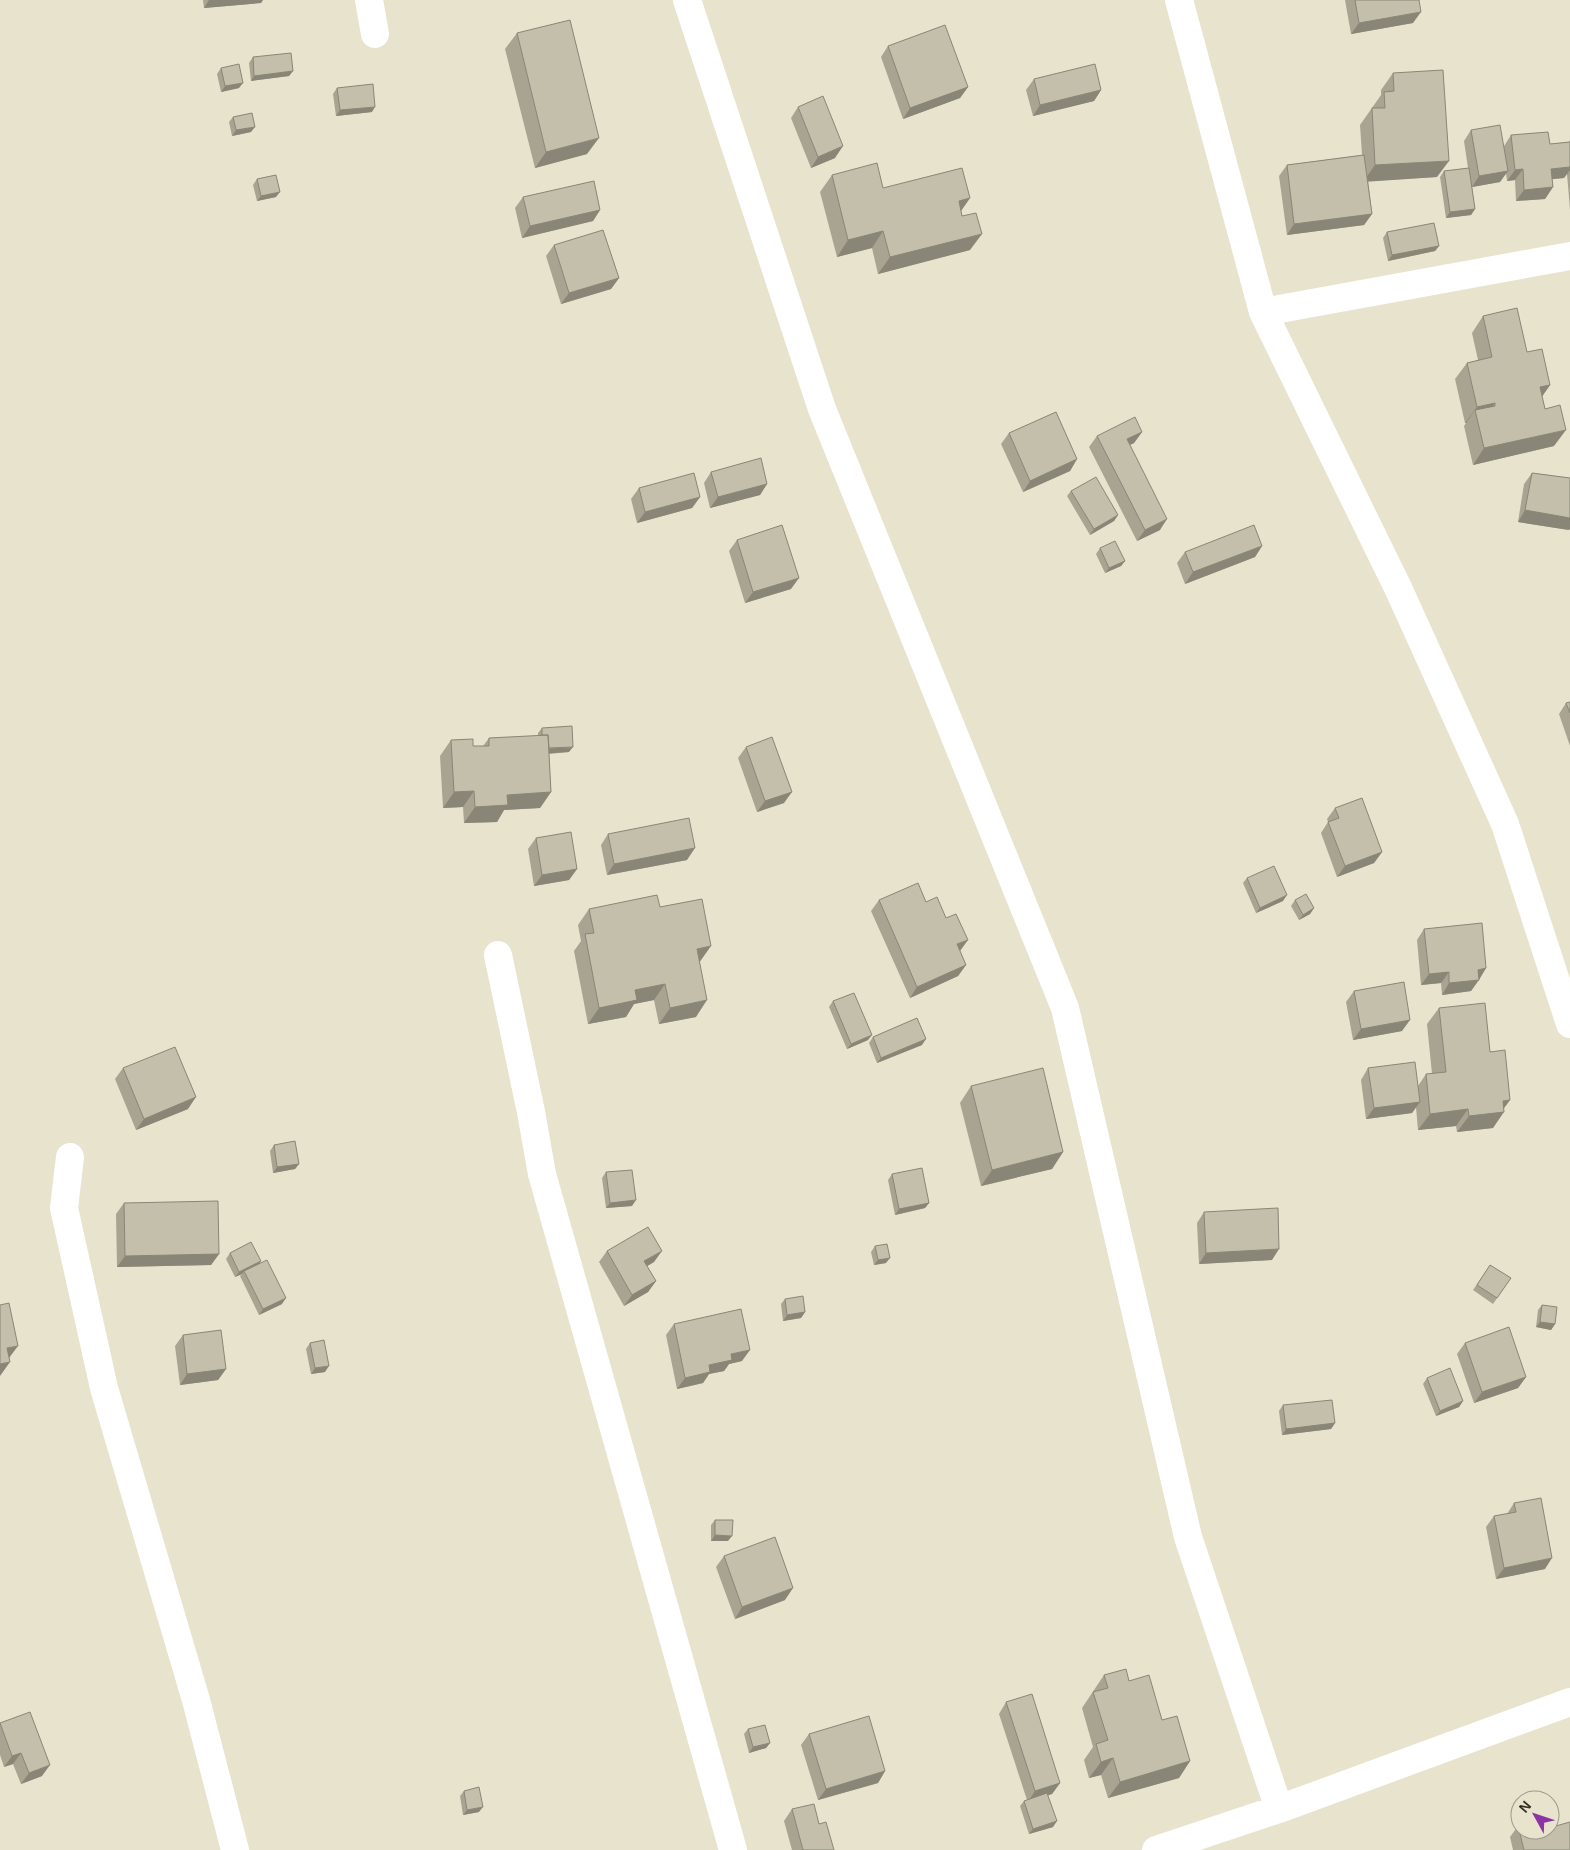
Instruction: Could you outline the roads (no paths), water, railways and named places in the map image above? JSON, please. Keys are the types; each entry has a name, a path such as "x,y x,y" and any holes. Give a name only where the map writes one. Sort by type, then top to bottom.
{"street":[{"path":"368,0 375,34"},
{"path":"687,0 822,409 1065,1008 1188,1537 1280,1809"},
{"path":"1179,0 1263,312 1398,590 1505,824 1570,1024"},
{"path":"1263,312 1570,256"},
{"path":"498,955 542,1174 733,1850"},
{"path":"70,1157 64,1208 104,1388 196,1700 236,1850"},
{"path":"1156,1850 1280,1809 1570,1702"}]}
